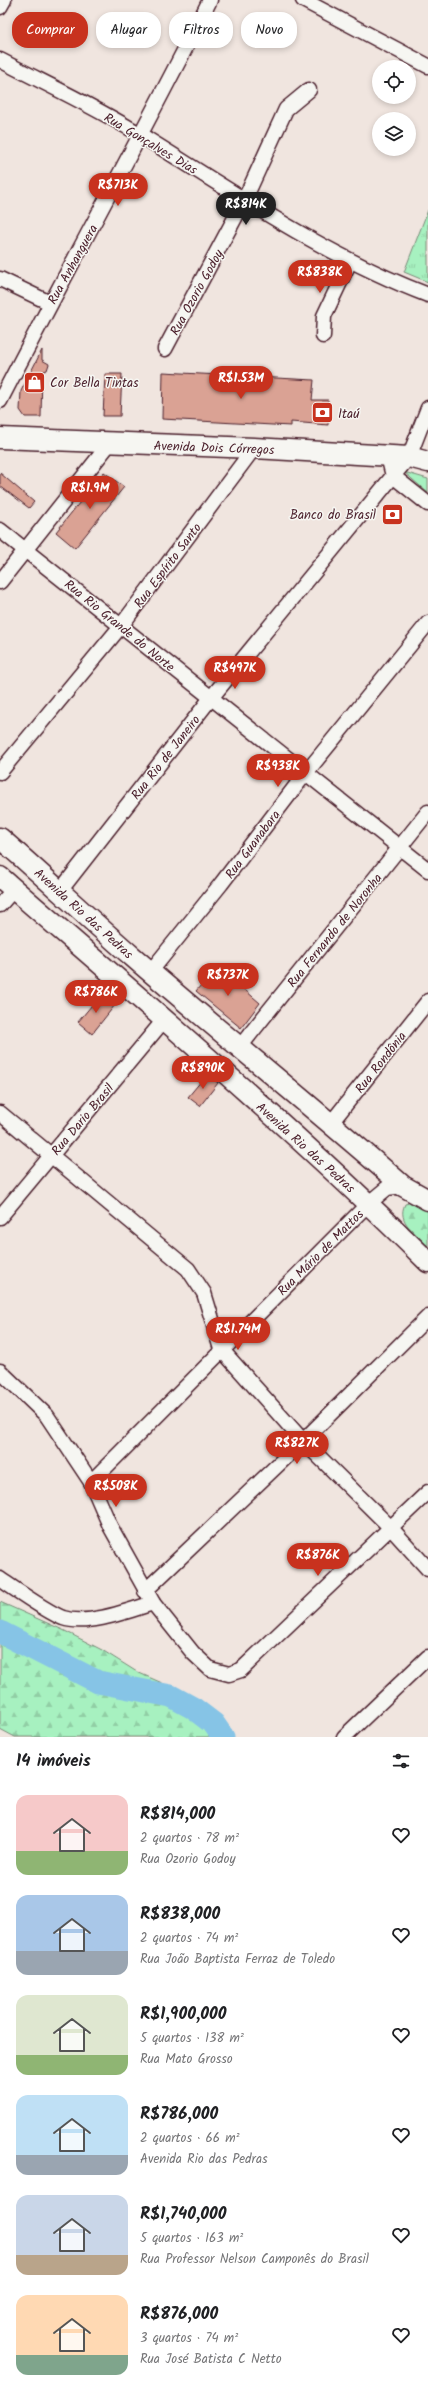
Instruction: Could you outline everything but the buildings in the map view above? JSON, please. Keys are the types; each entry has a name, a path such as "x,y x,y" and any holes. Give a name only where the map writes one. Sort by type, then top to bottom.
{"main road":[{"name":"Avenida Dois Córregos","path":"0,438 254,448 409,457 428,462"},
{"name":"Avenida Rio das Pedras","path":"0,838 60,891 86,917 403,1186 426,1196"},
{"name":"Avenida Rio das Pedras","path":"7,883 164,1020 369,1203 428,1262"},
{"path":"7,883 49,908 54,908 60,901 60,891"}],"street":[{"path":"0,7 4,0"},
{"name":"Rua Anhanguera","path":"0,401 50,303 142,135 210,0"},
{"path":"303,0 428,66"},
{"name":"Rua Gonçalves Dias","path":"0,60 142,135 279,223 350,261 428,295"},
{"name":"Rua Ozorio Godoy","path":"165,349 244,201 286,110 309,90"},
{"path":"323,336 324,316 350,261"},
{"path":"0,279 50,303"},
{"name":"Rua Rio de Janeiro","path":"60,891 211,698 409,457 428,408"},
{"path":"0,582 110,443"},
{"name":"Rua Espírito Santo","path":"0,772 121,626 254,448"},
{"path":"388,456 393,476 428,504"},
{"name":"Rua Rio Grande do Norte","path":"0,530 26,549 305,774 401,847 428,870"},
{"name":"Rua Guanabara","path":"151,971 221,884 305,774 428,623"},
{"name":"Rua Fernando de Noronha","path":"239,1048 428,812"},
{"path":"0,905 7,883"},
{"name":"Rua Rondônia","path":"331,1124 428,1001"},
{"name":"Rua Dario Brasil","path":"0,1217 164,1020"},
{"path":"0,1113 188,1269 204,1293 221,1349 302,1441 390,1527 428,1569"},
{"name":"Rua Mário de Mattos","path":"91,1482 221,1349 369,1203 387,1188 403,1186"},
{"path":"145,1591 302,1441 428,1317"},
{"path":"0,1371 47,1416 91,1482 110,1526 153,1604 193,1653 210,1669 229,1674 241,1670 428,1492"},
{"path":"0,1579 63,1618 84,1620 119,1614 153,1604"},
{"path":"344,1737 428,1657"}],"green space":[{"path":"428,210 428,282 404,272"},
{"path":"404,472 428,479 428,493"},
{"path":"414,1202 428,1210 428,1246 413,1232 405,1222 403,1216 405,1204"},
{"path":"0,1602 63,1630 102,1650 137,1672 194,1697 210,1708 232,1737 15,1737 0,1729"}],"waterway":[{"path":"0,1632 98,1682 171,1696 193,1708 214,1724 223,1737"}],"place":[{"name":"Cor Bella Tintas","path":"34,382"},
{"name":"Itaú","path":"322,413"},
{"name":"Banco do Brasil","path":"392,514"}]}
